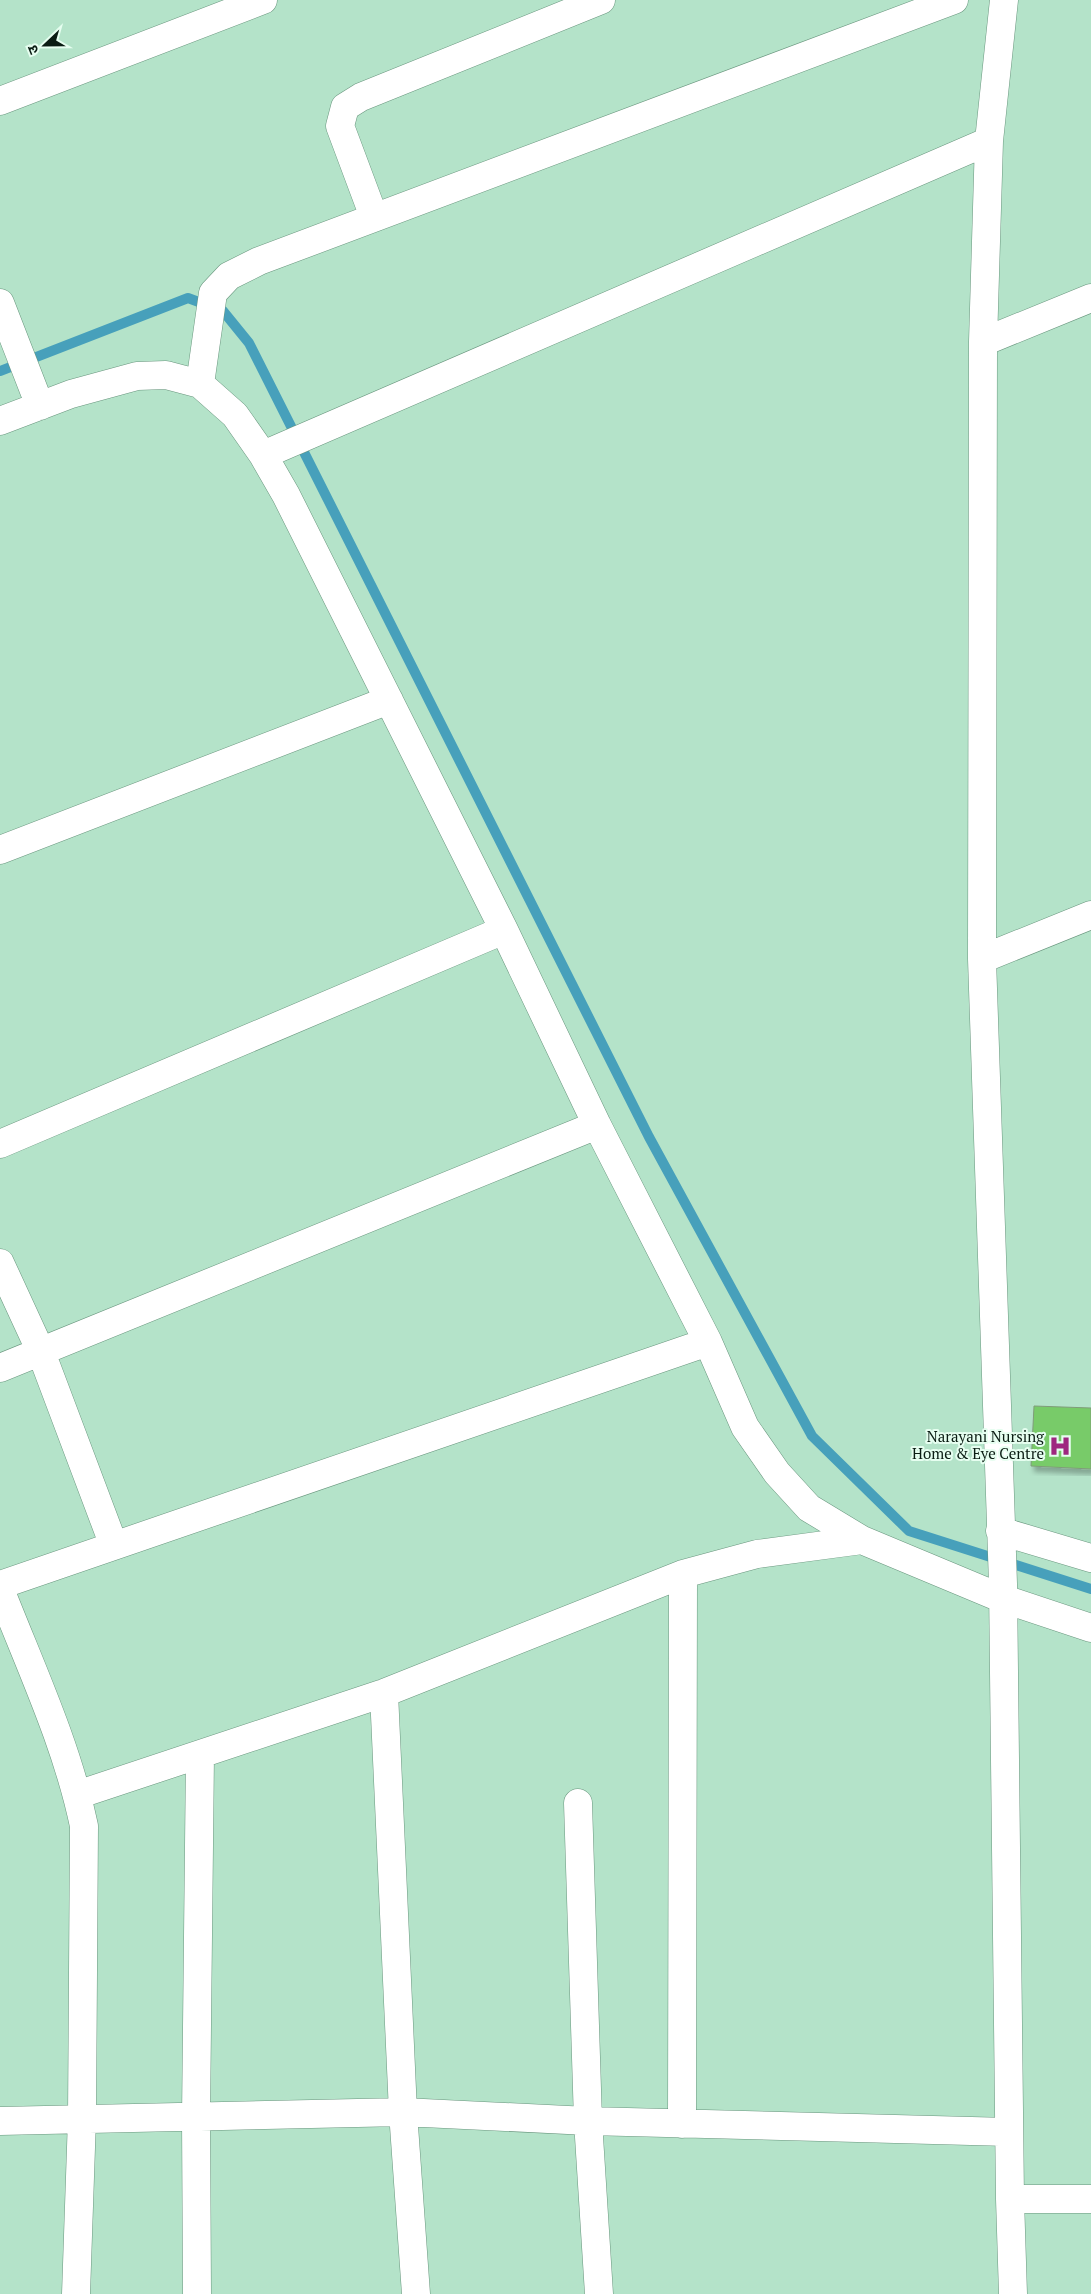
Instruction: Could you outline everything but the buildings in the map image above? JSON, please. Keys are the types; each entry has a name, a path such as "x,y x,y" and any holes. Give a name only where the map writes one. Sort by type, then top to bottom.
{"street":[{"path":"0,101 263,0"},
{"path":"374,217 340,126 345,108 361,97 601,0"},
{"path":"200,384 213,293 229,276 259,261 374,217 954,0"},
{"path":"1004,0 989,141 983,342 982,959 1002,1591 1010,2199 1013,2294"},
{"path":"264,455 989,141"},
{"path":"983,342 1091,298"},
{"path":"0,303 40,406"},
{"path":"0,421 72,394 137,376 166,375 200,384 235,414 264,455 286,495 504,930 597,1125 708,1342 745,1427 777,1473 809,1508 862,1540 1002,1591 1091,1628"},
{"path":"0,850 389,700"},
{"path":"982,959 1091,915"},
{"path":"0,1144 504,930"},
{"path":"0,1368 597,1125"},
{"path":"0,1263 41,1352 114,1546"},
{"path":"76,2294 82,2118 84,1826 64,1753 0,1587 708,1342"},
{"path":"1000,1537 1091,1558"},
{"path":"77,1795 384,1694 682,1574 757,1554 862,1540"},
{"path":"682,1574 682,2124"},
{"path":"384,1694 403,2112 416,2294"},
{"path":"197,2294 196,2117 200,1755"},
{"path":"578,1804 588,2121 599,2294"},
{"path":"0,2121 403,2112 588,2121 1009,2132"},
{"path":"1010,2199 1091,2200"}],"waterway":[{"path":"0,371 188,298 223,311 249,343 649,1137 812,1436 909,1531 1091,1589"}],"place":[{"name":"Narayani Nursing Home & Eye Centre","path":"1060,1446"}]}
